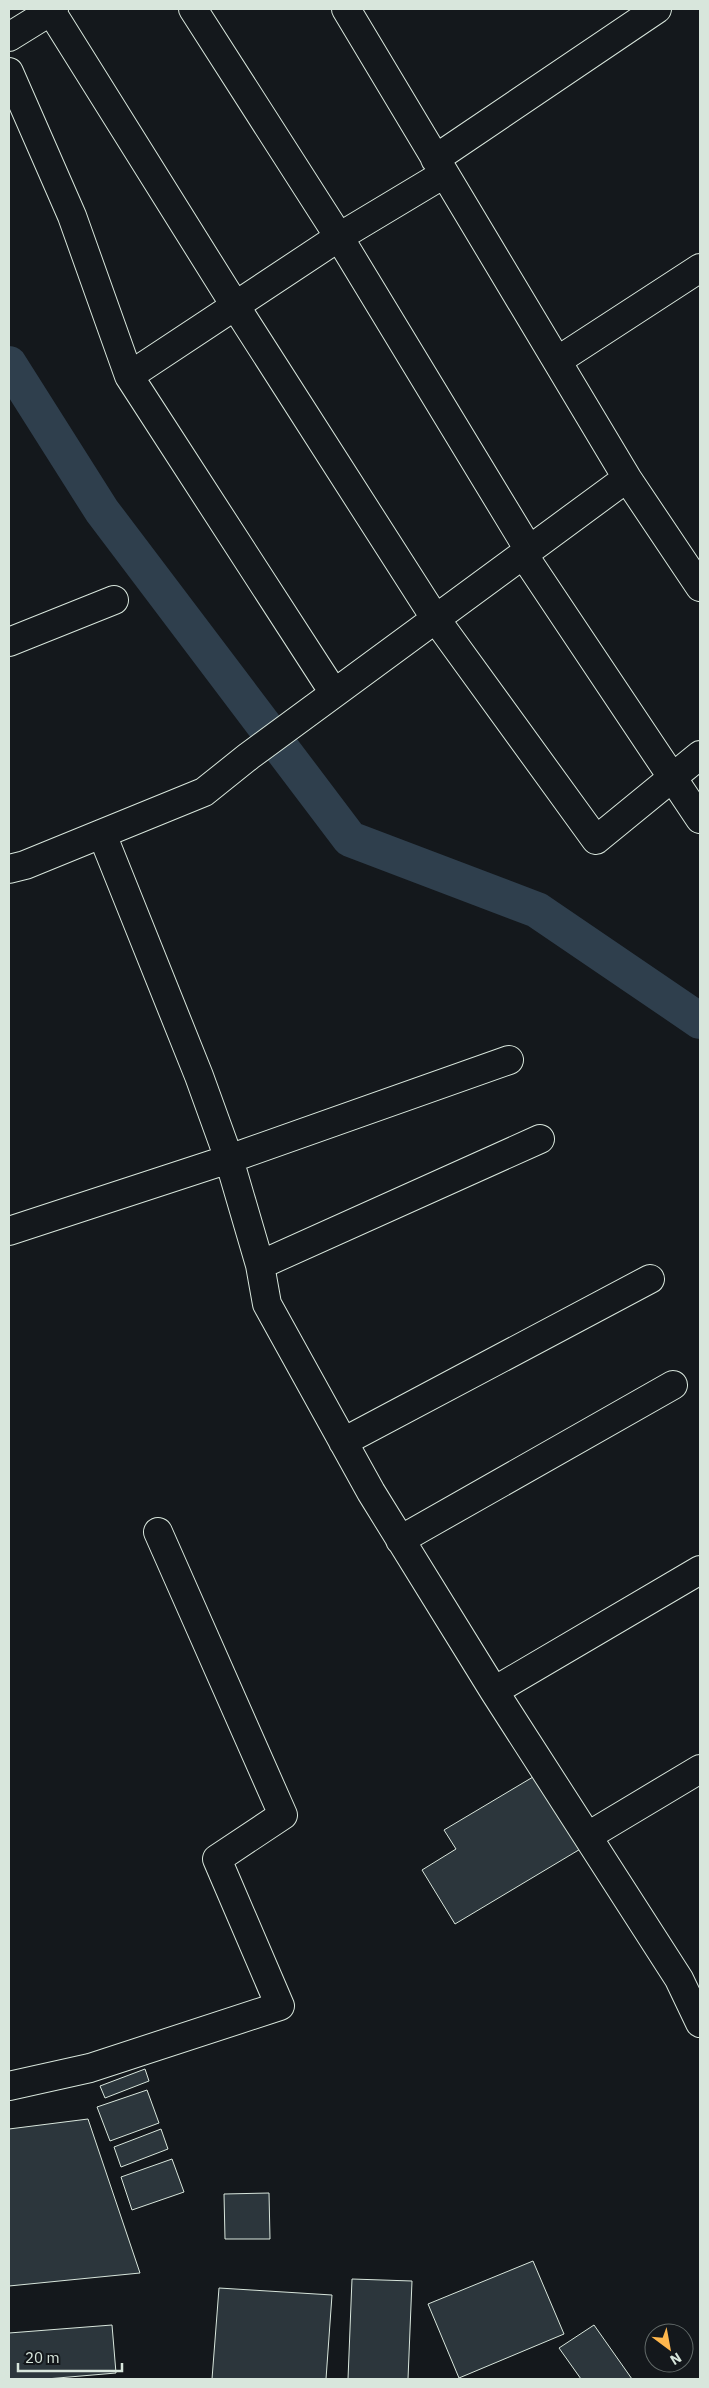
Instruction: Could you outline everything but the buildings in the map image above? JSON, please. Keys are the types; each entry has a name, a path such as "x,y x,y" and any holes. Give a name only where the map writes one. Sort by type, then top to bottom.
{"street":[{"path":"193,9 339,237 526,552 700,819"},
{"path":"346,9 627,478 698,580"},
{"path":"129,376 236,307 339,237 657,9"},
{"path":"9,37 53,10 236,307 435,618 596,840 700,755"},
{"path":"9,72 72,216 129,376 334,693"},
{"path":"557,361 700,268"},
{"path":"9,869 25,865 204,792 249,756 627,478"},
{"path":"9,642 114,600"},
{"path":"102,834 199,1076 229,1159 260,1265 267,1304 343,1442 400,1540 494,1691 588,1836 690,1973 700,2024"},
{"path":"9,1231 229,1159 509,1060"},
{"path":"260,1265 540,1140"},
{"path":"343,1442 650,1279"},
{"path":"400,1540 672,1385"},
{"path":"9,2086 90,2068 280,2006 217,1859 283,1815 158,1532"},
{"path":"494,1691 700,1570"},
{"path":"588,1836 700,1769"}],"waterway":[{"path":"9,364 102,511 350,839 537,910 700,1021"}]}
